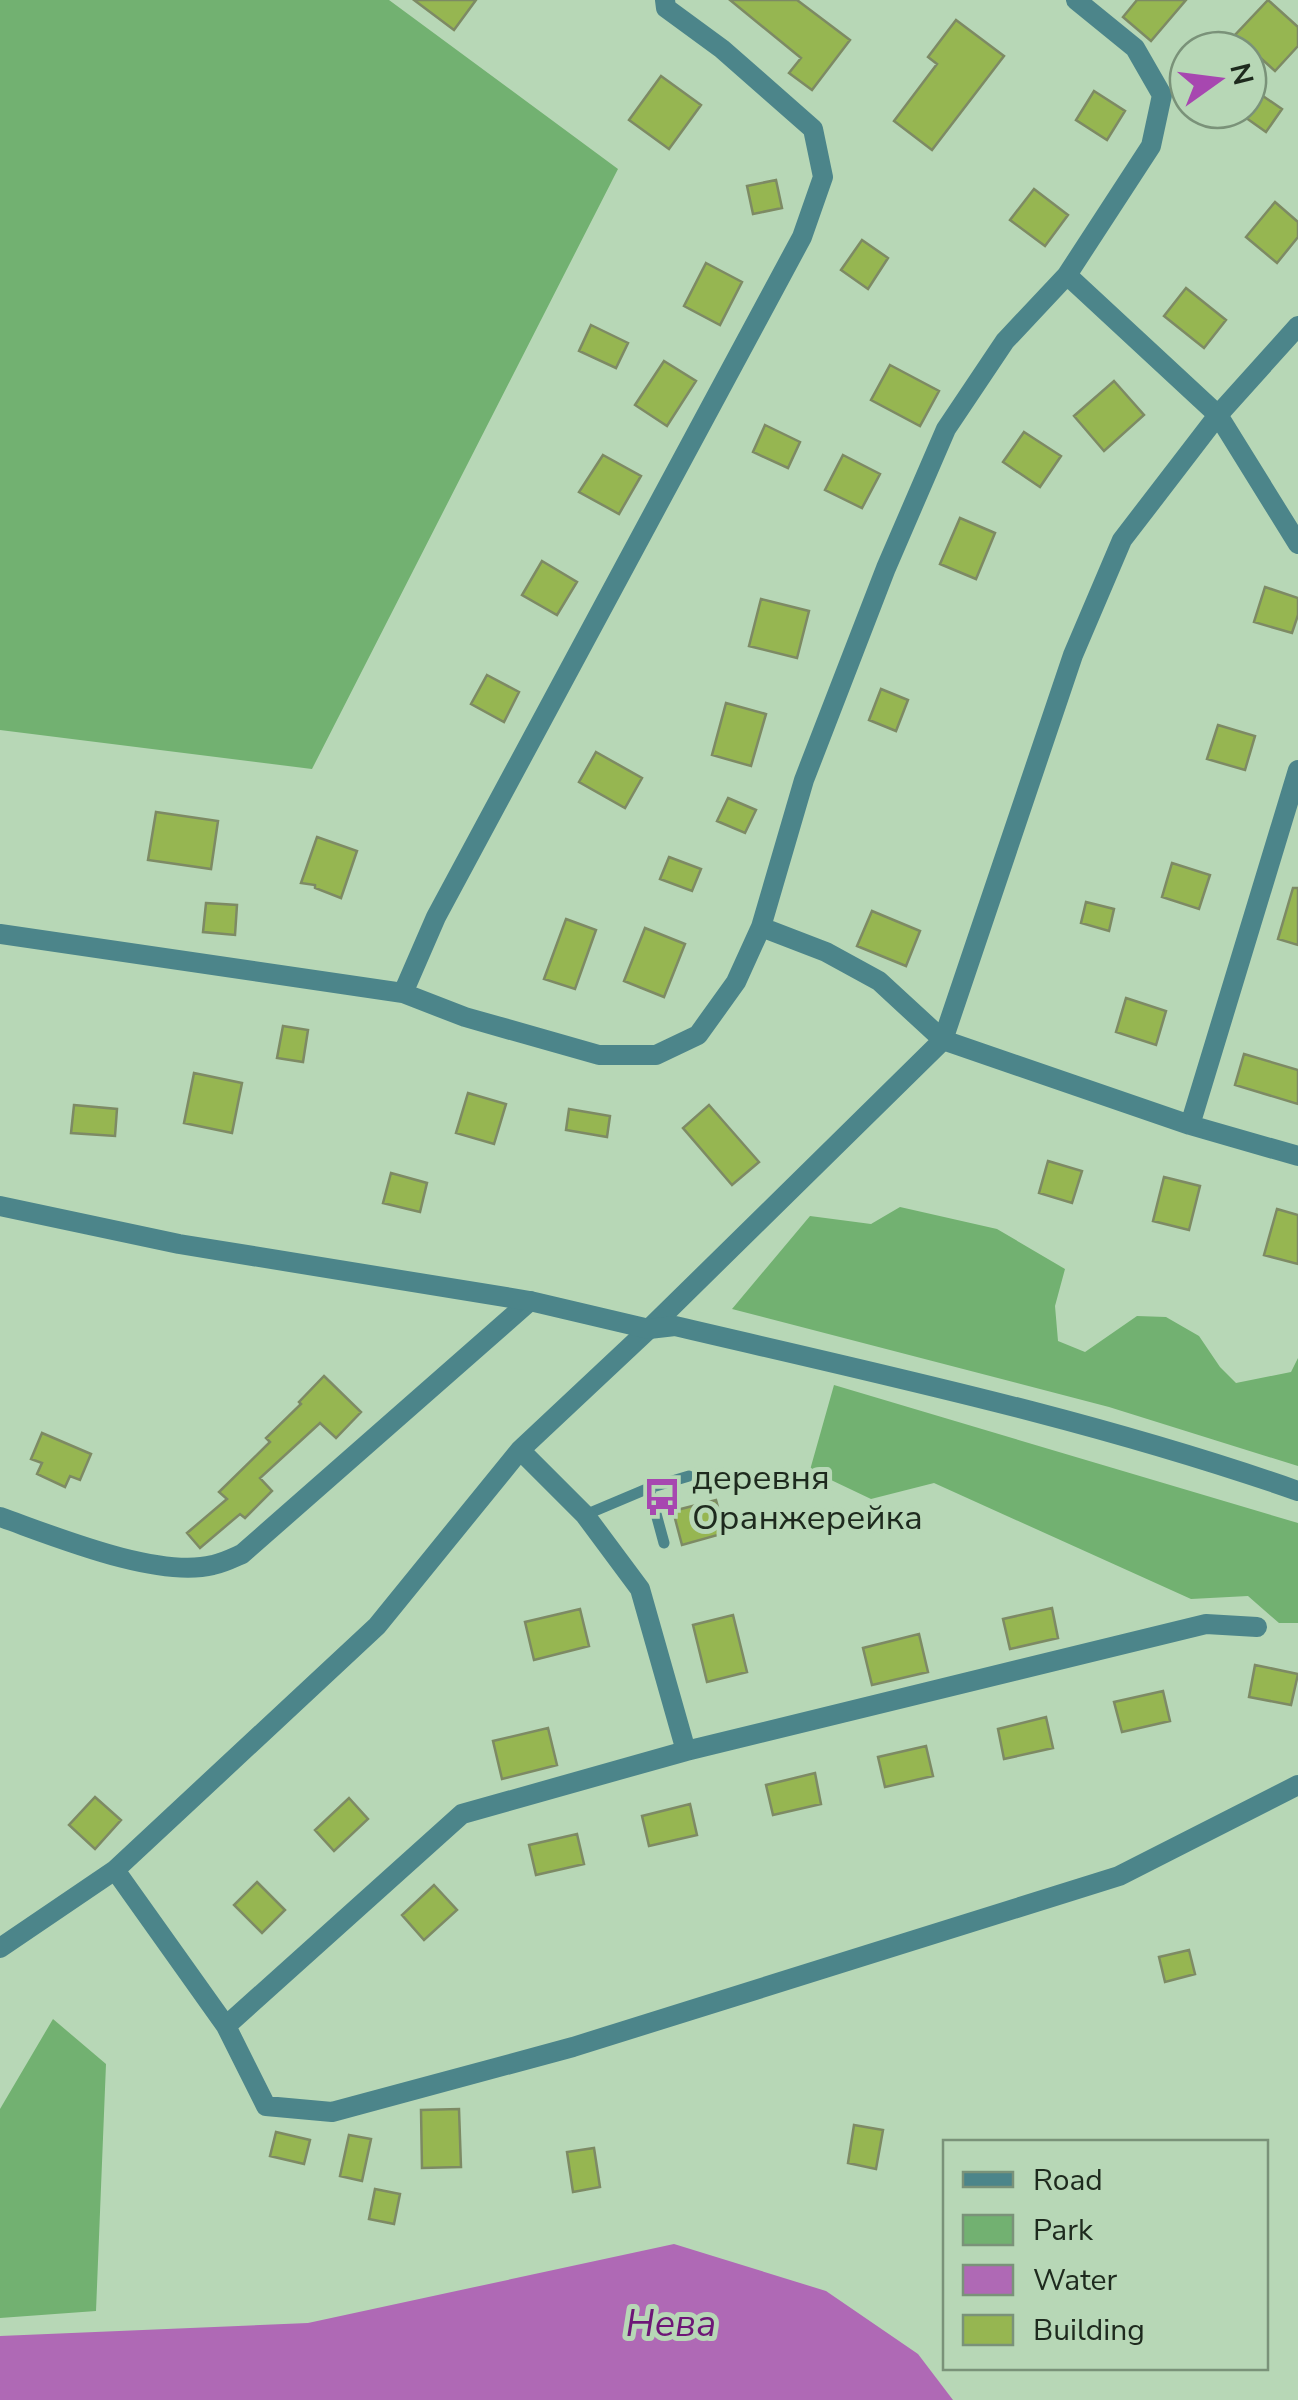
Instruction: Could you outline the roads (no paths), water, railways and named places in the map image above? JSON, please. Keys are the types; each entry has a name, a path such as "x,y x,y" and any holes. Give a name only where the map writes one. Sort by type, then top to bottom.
{"street":[{"path":"403,993 446,900 802,238 823,177 813,129 722,49 666,8 665,0"},
{"path":"0,934 403,993 465,1017 599,1055 656,1056 698,1034 736,982 761,927 804,780 886,568 946,429 1005,341 1067,275 1151,146 1162,95 1135,48 1076,0"},
{"path":"1067,275 1218,415 1298,544"},
{"path":"0,1948 115,1870 378,1626 520,1450 943,1040 1073,655 1122,540 1218,415 1298,326"},
{"path":"1190,1124 1298,770"},
{"path":"761,927 826,952 879,981 943,1040 1190,1124 1298,1156"},
{"path":"0,1206 179,1244 530,1301 649,1329 675,1326 946,1390 1214,1462 1298,1491"},
{"path":"0,1517 117,1558 210,1566 242,1554 530,1301"},
{"path":"520,1450 584,1515 640,1589 686,1751"},
{"path":"226,2026 462,1814 686,1751 1206,1624 1257,1627"},
{"path":"115,1870 226,2026 266,2106 332,2112 573,2047 1120,1876 1298,1785"}],"lane":[{"path":"584,1515 690,1476"},
{"path":"649,1488 664,1543"}],"water":[{"name":"Нева","path":"674,2244 826,2291 918,2354 953,2400 0,2400 0,2336 308,2323"}],"place":[{"name":"деревня Оранжерейка","path":"662,1497"}]}
